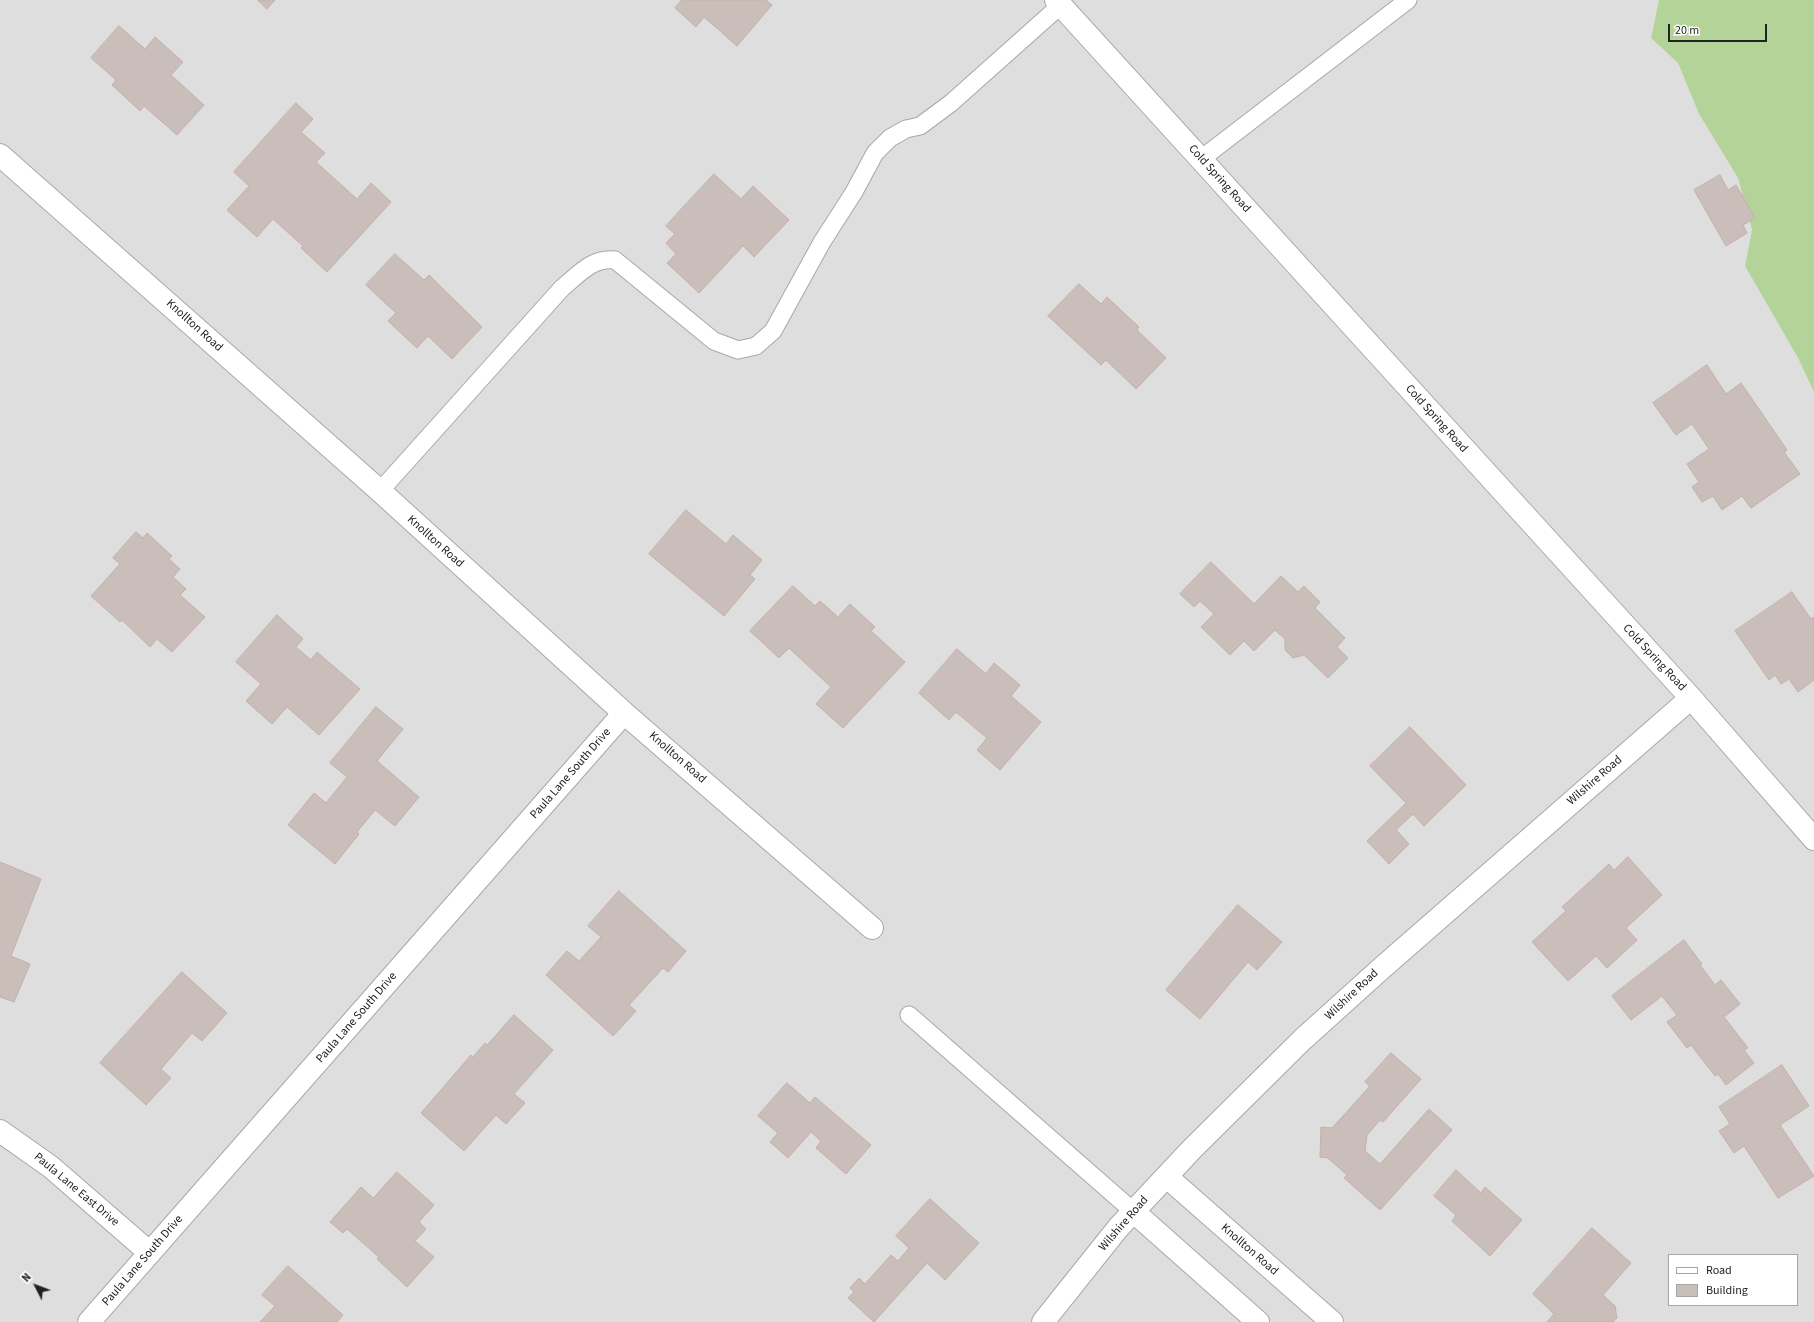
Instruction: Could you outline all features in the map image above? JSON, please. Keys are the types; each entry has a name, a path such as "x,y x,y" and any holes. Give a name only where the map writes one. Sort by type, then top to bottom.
{"street":[{"name":"Cold Spring Road","path":"1058,3 1691,698 1814,839"},
{"name":"Knollton Road","path":"0,155 380,491 624,713 872,928"},
{"name":"Wilshire Road","path":"1043,1322 1118,1228 1192,1149 1302,1040 1383,967 1691,698"},
{"name":"Paula Lane South Drive","path":"89,1322 624,713"},
{"name":"Paula Lane East Drive","path":"0,1131 51,1167 150,1253"},
{"name":"Knollton Road","path":"1167,1177 1332,1322"},
{"path":"1134,1212 1258,1322"}],"lane":[{"path":"1201,159 1408,0"},
{"path":"380,491 562,288 593,263 604,258 615,260 714,341 738,350 756,346 773,331 822,242 854,192 875,153 890,138 906,129 920,126 951,103 1058,3"},
{"path":"909,1015 1134,1212"}],"shaded area":[{"path":"0,0 1659,0 1651,38 1678,63 1699,114 1738,178 1752,230 1745,266 1798,358 1814,392 1814,1322 0,1322"}],"green space":[{"path":"1659,0 1814,0 1814,392 1798,358 1745,266 1752,230 1738,178 1699,114 1678,63 1651,38"}],"building":[{"path":"258,0 275,0 267,9"},
{"path":"682,0 766,0 772,5 737,46 704,17 696,27 675,8"},
{"path":"119,26 145,49 155,37 183,62 171,75 204,105 177,135 144,106 140,111 112,85 116,80 91,58"},
{"path":"296,103 313,119 301,132 325,153 316,162 357,199 371,183 391,202 327,272 301,248 303,246 273,219 257,237 227,210 249,186 234,172"},
{"path":"714,174 741,199 753,186 789,220 754,257 743,246 699,293 667,263 676,254 666,243 675,234 666,226"},
{"path":"1720,175 1728,190 1736,185 1755,218 1743,225 1747,233 1726,246 1694,190"},
{"path":"395,254 424,280 429,275 482,327 452,359 428,336 417,348 388,321 396,313 366,285"},
{"path":"1079,284 1101,304 1107,297 1139,327 1137,330 1166,358 1136,389 1106,360 1101,365 1048,316"},
{"path":"1707,365 1726,394 1741,383 1787,450 1784,452 1800,474 1751,508 1742,496 1722,510 1713,496 1702,502 1692,487 1699,482 1687,464 1709,449 1692,424 1676,435 1653,403"},
{"path":"686,510 726,544 733,535 762,560 750,575 755,579 724,616 649,554"},
{"path":"136,532 143,538 147,533 172,556 169,559 180,569 173,577 186,589 180,595 205,617 172,652 157,639 150,647 122,620 120,622 91,596 120,564 113,558"},
{"path":"1211,562 1254,604 1281,576 1298,592 1304,586 1320,602 1315,608 1345,638 1337,647 1348,658 1328,678 1304,655 1293,658 1285,650 1285,639 1275,630 1254,651 1244,641 1230,655 1201,627 1214,614 1200,601 1194,607 1180,594"},
{"path":"793,586 815,606 820,601 838,617 850,604 875,627 871,631 905,662 843,728 816,704 831,687 789,648 779,658 750,631"},
{"path":"1792,592 1811,619 1814,617 1814,680 1798,692 1789,679 1781,684 1775,675 1769,680 1735,631"},
{"path":"277,615 303,639 296,647 311,660 317,652 360,689 319,735 287,707 272,724 246,701 261,684 236,662"},
{"path":"957,649 986,674 994,663 1020,685 1011,696 1041,722 1000,770 977,750 987,738 956,712 949,720 919,693"},
{"path":"376,707 403,729 377,761 419,797 395,826 375,810 357,832 359,834 335,864 288,825 314,793 326,803 347,777 330,763"},
{"path":"1410,727 1466,785 1424,826 1413,814 1396,830 1409,844 1389,864 1367,841 1406,803 1370,766"},
{"path":"1628,857 1662,895 1626,928 1637,940 1607,968 1596,956 1568,981 1532,942 1566,911 1562,907 1609,864 1614,870"},
{"path":"0,862 41,879 11,956 30,964 14,1002 0,997"},
{"path":"619,891 686,951 668,972 663,968 629,1005 636,1011 613,1036 546,975 567,951 579,961 601,937 588,926"},
{"path":"1238,905 1282,942 1257,970 1248,962 1200,1019 1166,990"},
{"path":"1684,940 1702,964 1700,965 1715,985 1721,980 1740,1004 1724,1017 1748,1048 1744,1050 1754,1063 1726,1085 1718,1074 1715,1076 1691,1045 1687,1048 1667,1022 1677,1015 1662,996 1631,1020 1612,996"},
{"path":"182,972 227,1013 202,1041 192,1033 161,1069 171,1078 146,1105 100,1063"},
{"path":"514,1015 553,1050 514,1094 525,1103 506,1124 496,1115 464,1151 421,1113 471,1055 473,1057 485,1043 487,1045"},
{"path":"1391,1053 1421,1079 1383,1122 1380,1120 1367,1135 1365,1151 1380,1164 1429,1109 1452,1130 1380,1210 1344,1178 1347,1175 1328,1158 1320,1157 1321,1127 1332,1128 1370,1086 1365,1082"},
{"path":"1782,1065 1809,1106 1780,1125 1814,1176 1778,1198 1744,1146 1734,1153 1719,1131 1730,1124 1719,1107"},
{"path":"787,1083 810,1103 815,1097 871,1145 846,1174 816,1148 821,1141 811,1132 788,1158 770,1142 778,1133 758,1116"},
{"path":"1456,1170 1481,1193 1485,1187 1522,1220 1490,1256 1452,1221 1456,1215 1434,1196"},
{"path":"397,1172 434,1205 419,1222 426,1229 415,1241 434,1257 407,1287 377,1259 379,1257 347,1229 343,1233 330,1222 361,1187 373,1198"},
{"path":"930,1199 979,1243 945,1280 927,1263 874,1322 848,1298 854,1292 850,1288 859,1278 865,1284 891,1255 898,1261 909,1248 896,1236"},
{"path":"1592,1228 1631,1263 1603,1295 1615,1306 1617,1318 1613,1322 1547,1322 1554,1314 1533,1294"},
{"path":"288,1266 343,1315 337,1322 260,1322 275,1306 262,1295"}]}
